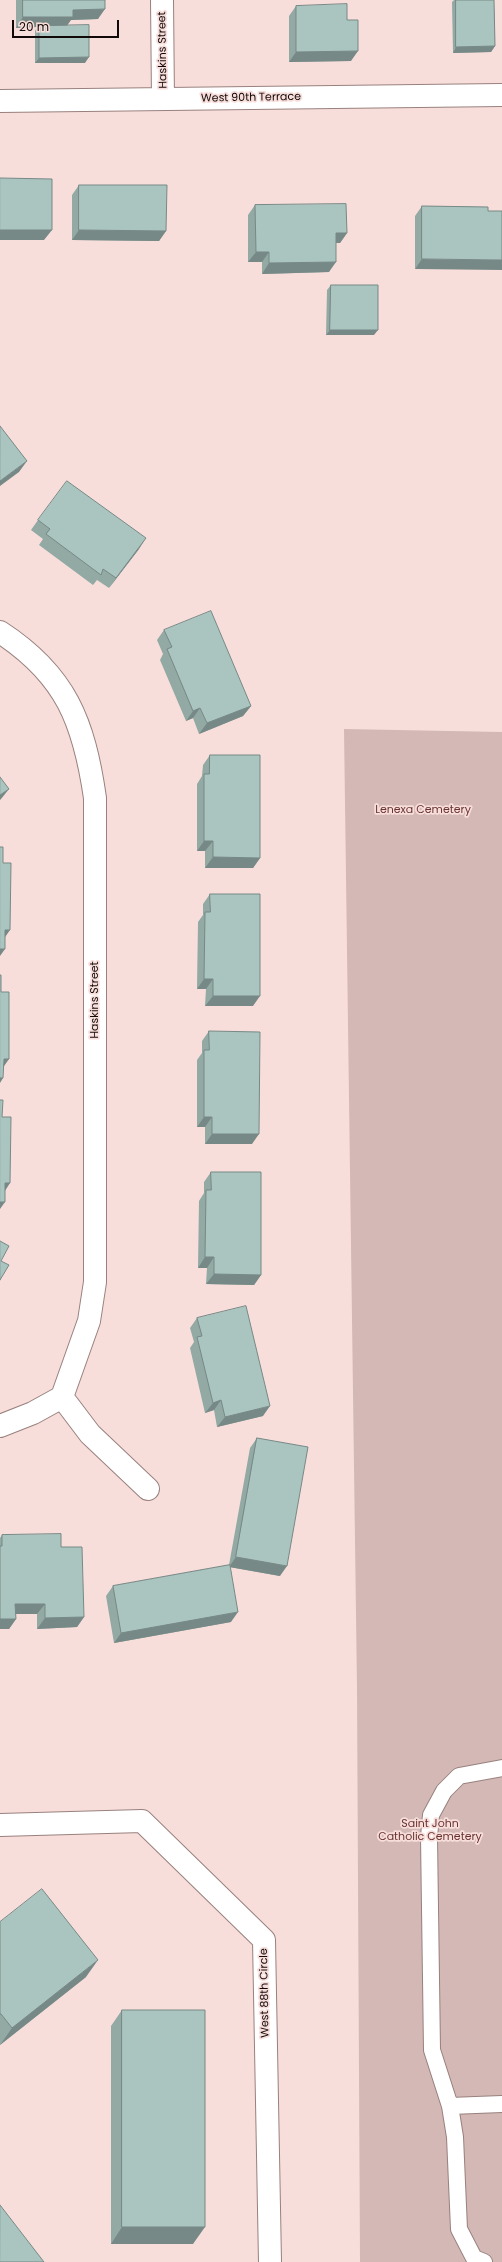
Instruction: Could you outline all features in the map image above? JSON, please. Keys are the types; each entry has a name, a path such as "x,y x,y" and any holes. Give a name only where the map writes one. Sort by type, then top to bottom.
{"street":[{"name":"Haskins Street","path":"162,0 163,99"},
{"name":"West 90th Terrace","path":"0,102 502,95"},
{"name":"Haskins Street","path":"0,632 21,646 56,680 76,716 89,757 95,798 95,1282 89,1321 62,1397"},
{"path":"0,1426 33,1413 62,1397 90,1434 148,1489"},
{"name":"West 88th Circle","path":"0,1825 142,1821 264,1940 270,2262"}],"lane":[{"path":"484,2262 474,2258 460,2229 455,2137 450,2106 432,2050 429,1837 431,1815 444,1791 460,1776 502,1768"},
{"path":"450,2106 502,2104"}],"green space":[{"name":"Lenexa Cemetery","path":"344,729 502,732 502,2262 360,2262 357,1688"}],"building":[{"path":"23,0 105,0 105,9 73,10 73,17 23,17"},
{"path":"456,0 494,0 495,46 456,47"},
{"path":"347,4 347,20 358,20 358,51 296,52 296,6"},
{"path":"89,25 89,57 39,58 39,26"},
{"path":"0,178 52,179 52,230 0,230"},
{"path":"79,185 167,185 166,231 79,230"},
{"path":"346,204 347,233 336,233 336,262 269,263 269,252 256,252 255,205"},
{"path":"422,206 488,207 488,211 502,211 502,260 422,259"},
{"path":"331,285 378,285 378,330 330,330"},
{"path":"0,426 27,461 0,481"},
{"path":"67,481 146,538 116,578 103,569 101,575 46,534 50,529 38,520"},
{"path":"211,611 251,706 207,723 200,708 193,711 167,649 172,647 164,630"},
{"path":"210,755 260,755 260,858 213,857 213,841 204,841 204,774 209,774"},
{"path":"0,777 9,789 0,795"},
{"path":"0,847 3,847 3,863 11,863 10,930 5,930 5,949 0,949"},
{"path":"210,894 260,894 260,996 213,996 213,979 204,979 205,912 210,912"},
{"path":"0,975 1,992 9,992 9,1059 4,1059 3,1078 0,1078"},
{"path":"209,1031 260,1032 259,1134 212,1134 212,1117 204,1117 204,1050 209,1050"},
{"path":"0,1100 3,1100 2,1117 11,1117 10,1183 5,1183 5,1202 0,1202"},
{"path":"211,1172 261,1172 261,1275 214,1274 214,1257 205,1257 206,1190 211,1190"},
{"path":"0,1241 9,1246 1,1261 9,1265 0,1280"},
{"path":"246,1306 270,1406 225,1417 221,1400 213,1403 197,1337 202,1336 197,1318"},
{"path":"257,1438 308,1447 287,1566 236,1557"},
{"path":"61,1534 61,1547 82,1547 84,1617 45,1618 45,1604 15,1604 16,1619 0,1619 0,1546 2,1546 2,1535"},
{"path":"230,1565 238,1612 121,1633 113,1586"},
{"path":"42,1889 98,1960 12,2028 0,2014 0,1922"},
{"path":"122,2010 205,2010 205,2227 122,2227"},
{"path":"0,2205 44,2262 0,2262"}],"park label":[{"name":"Saint John Catholic Cemetery","path":"430,1830"}]}
